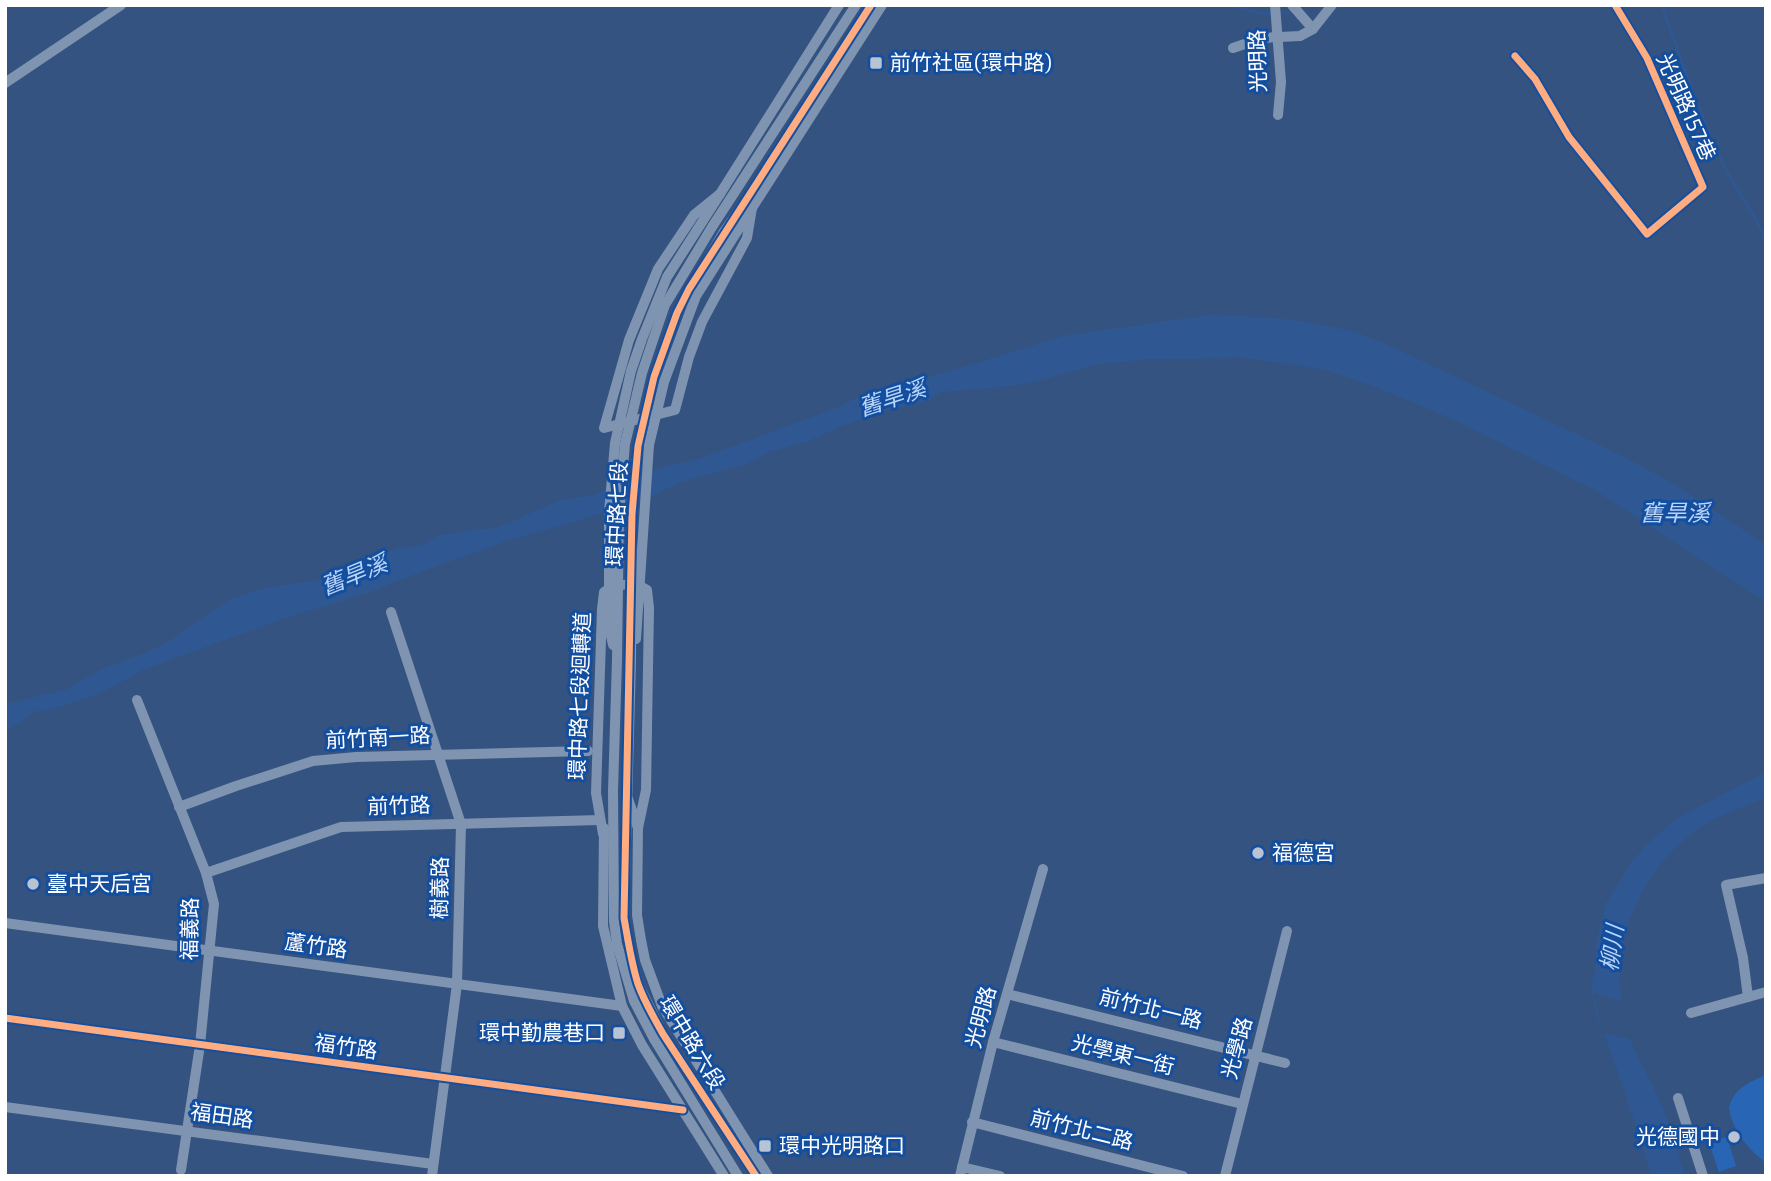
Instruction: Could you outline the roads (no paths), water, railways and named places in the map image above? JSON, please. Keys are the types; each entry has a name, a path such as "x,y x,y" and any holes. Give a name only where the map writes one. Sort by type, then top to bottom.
{"street":[{"path":"5,83 121,5"},
{"name":"環中路七段","path":"617,659 609,627 609,513 615,443 635,360 667,277 839,5"},
{"name":"環中路七段","path":"603,926 603,834 615,772 619,514 625,444 642,373 666,305 712,227 856,5"},
{"name":"環中路七段","path":"619,919 631,660 632,514 638,446 654,377 677,313 723,233 754,190 871,5"},
{"name":"環中路七段","path":"631,660 638,626 649,445 664,382 696,296 882,5"},
{"name":"光明路","path":"1275,5 1281,82 1278,115"},
{"path":"1292,5 1311,27"},
{"path":"1233,48 1262,38 1300,36 1332,5"},
{"name":"光明路157巷","path":"1514,56 1535,79 1569,137 1647,234 1703,187 1647,58 1615,5"},
{"path":"720,194 694,215 658,270 629,340 604,428 675,410 689,357 702,322 747,238 752,208"},
{"name":"環中路七段迴轉道","path":"603,834 596,793 602,609 604,592 616,585 642,586 647,590 649,608 646,790 638,828"},
{"name":"樹義路","path":"391,612 461,824 457,984 432,1176"},
{"name":"福義路","path":"137,700 206,873 214,904 200,1045 181,1170"},
{"name":"前竹南一路","path":"179,807 313,761 356,757 588,751"},
{"name":"環中路七段","path":"613,791 619,919"},
{"name":"環中路七段","path":"626,792 638,828 637,915 645,960 662,1006 763,1175"},
{"name":"前竹路","path":"206,873 341,827 600,820"},
{"name":"光明路","path":"961,1172 993,1042 1042,869"},
{"path":"1748,997 1743,958 1726,885 1766,878"},
{"name":"環中路六段","path":"619,919 639,986 663,1034 763,1175"},
{"name":"環中路六段","path":"619,919 623,968 634,1001 654,1039 738,1176"},
{"name":"蘆竹路","path":"5,923 622,1006"},
{"name":"環中路六段","path":"603,926 622,1006 642,1045 724,1176"},
{"name":"光學路","path":"1225,1176 1287,931"},
{"path":"1691,1013 1766,992"},
{"name":"前竹北一路","path":"1007,994 1285,1063"},
{"name":"福竹路","path":"5,1018 683,1110"},
{"name":"光學東一街","path":"993,1042 1242,1104"},
{"path":"1678,1098 1703,1176"},
{"name":"福田路","path":"5,1107 433,1164"},
{"name":"前竹北二路","path":"972,1122 1183,1176"},
{"path":"961,1172 1000,1176"}],"water":[{"name":"舊旱溪","path":"1209,315 1302,321 1352,331 1382,342 1612,451 1671,482 1766,545 1766,602 1593,489 1452,419 1376,387 1326,370 1247,358 1151,359 1098,364 1035,382 1004,387 941,392 924,402 883,411 807,442 769,452 747,464 678,483 655,495 588,518 513,539 368,593 219,642 143,670 101,693 57,708 33,712 11,728 5,728 5,704 67,689 104,668 168,642 229,600 261,589 331,578 397,548 422,545 437,536 497,528 561,500 593,495 662,467 698,459 839,407 863,394 1063,336"},
{"name":"柳川","path":"1766,772 1766,797 1712,820 1675,848 1646,885 1627,928 1619,974 1628,1032 1669,1125 1685,1176 1652,1176 1596,1013 1591,989 1596,947 1606,903 1647,844 1678,818"}],"waterway":[{"name":"舊旱溪","path":"1662,5 1715,146 1758,225 1766,246"},
{"name":"舊旱溪","path":"1234,6 1263,14 1271,13"},
{"name":"舊旱溪","path":"1278,13 1292,12"}],"place":[{"name":"前竹社區(環中路)","path":"876,63"},
{"name":"福德宮","path":"1258,853"},
{"name":"臺中天后宮","path":"33,884"},
{"name":"環中勤農巷口","path":"619,1033"},
{"name":"光德國中","path":"1734,1137"},
{"name":"環中光明路口","path":"765,1146"}]}
